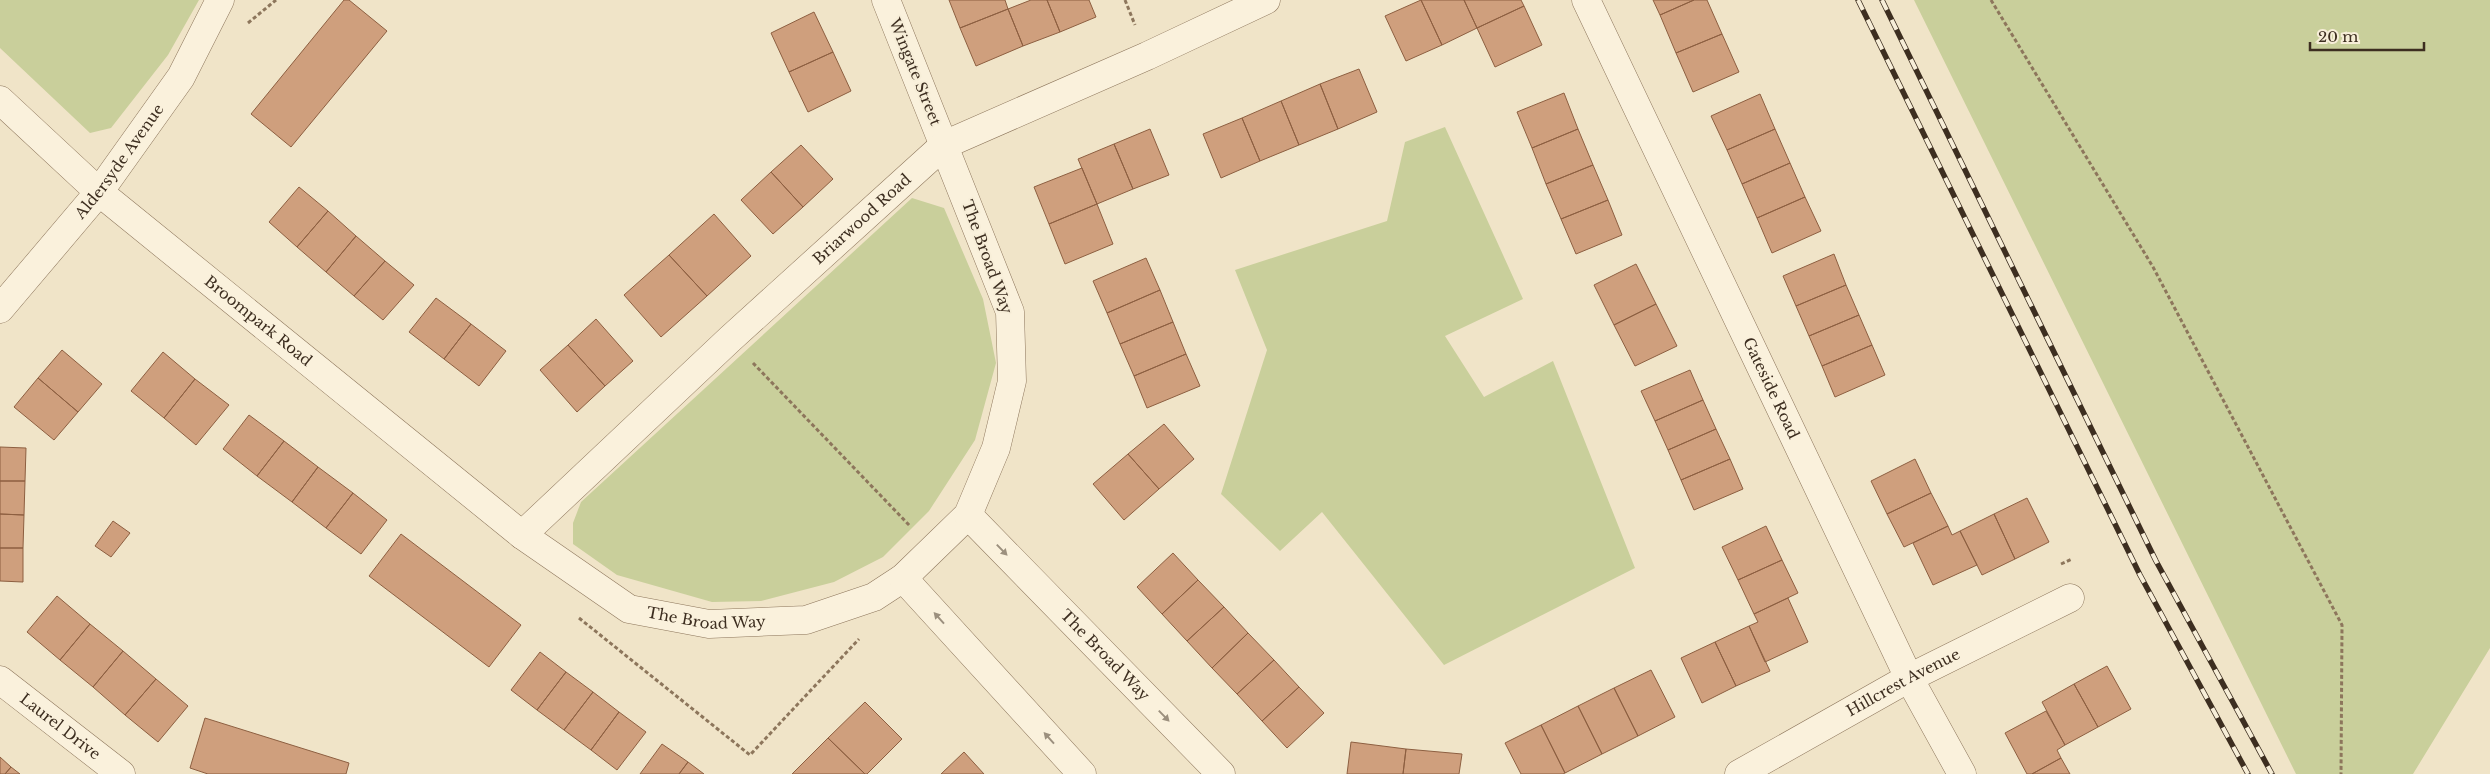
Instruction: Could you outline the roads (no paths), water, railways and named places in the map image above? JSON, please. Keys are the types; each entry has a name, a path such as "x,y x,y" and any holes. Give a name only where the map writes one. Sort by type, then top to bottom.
{"street":[{"name":"Aldersyde Avenue","path":"0,309 99,192 181,77 220,0"},
{"name":"Wingate Street","path":"886,0 944,145"},
{"name":"Briarwood Road","path":"522,535 730,339 944,145 1147,56 1266,0"},
{"name":"Gateside Road","path":"1586,0 1909,678 1962,774"},
{"name":"Broompark Road","path":"0,100 99,192 522,535"},
{"name":"The Broad Way","path":"522,535 629,609 709,624 806,620 874,597 903,578 968,515 996,448 1012,381 1010,312 944,145"},
{"name":"The Broad Way","path":"968,515 1221,774"},
{"path":"903,578 1082,774"},
{"name":"Hillcrest Avenue","path":"1739,774 1909,678 2070,598"},
{"name":"Laurel Drive","path":"0,680 121,774"}],"railway":[{"path":"1858,0 2140,575 2248,774"},
{"path":"1882,0 2156,561 2272,774"}]}
